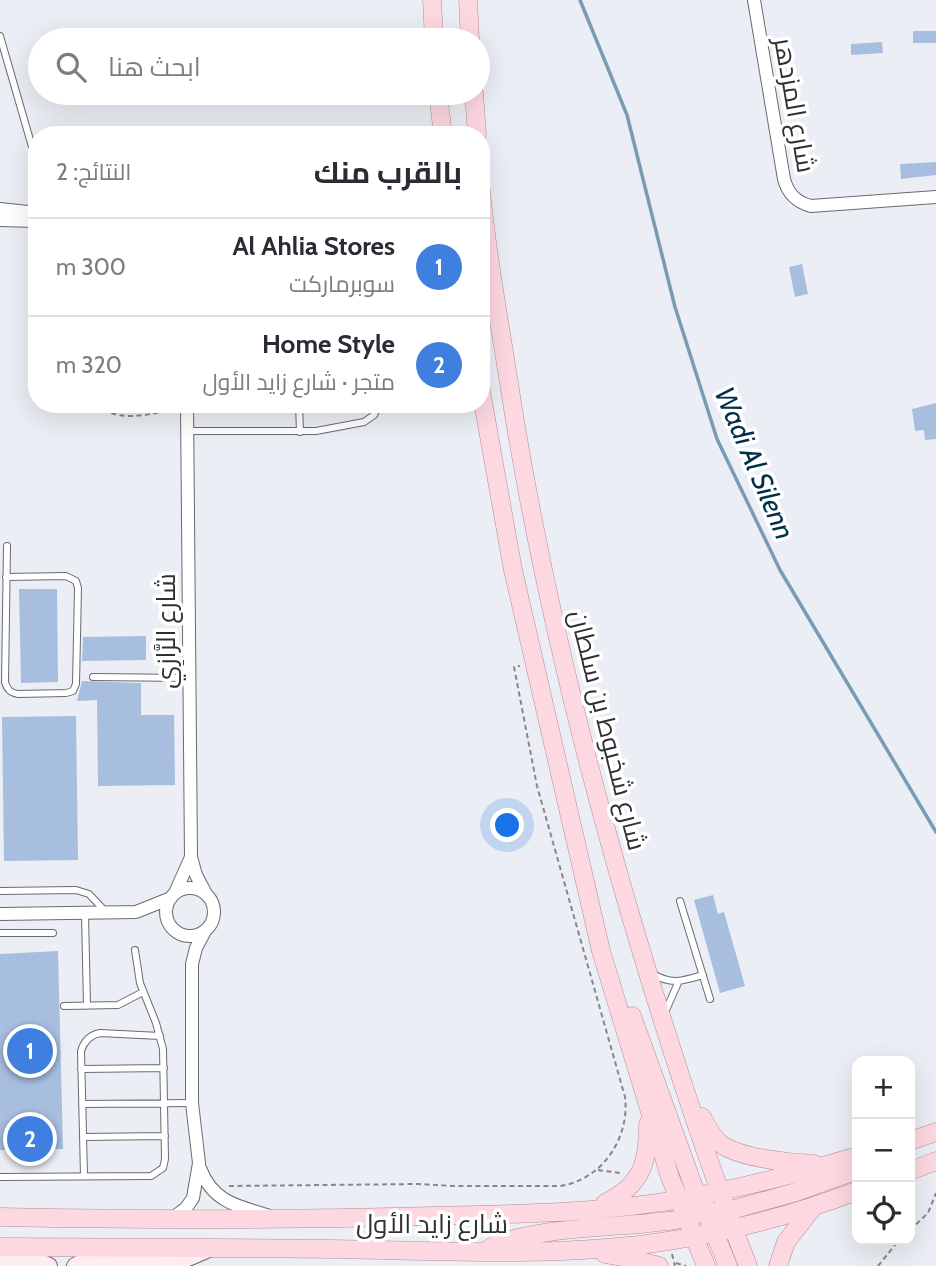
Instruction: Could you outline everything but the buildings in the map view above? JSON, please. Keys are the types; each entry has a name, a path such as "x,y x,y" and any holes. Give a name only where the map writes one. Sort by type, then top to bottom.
{"main road":[{"path":"432,0 433,28"},
{"path":"468,0 469,28"},
{"path":"439,105 442,126"},
{"path":"475,105 476,126"},
{"name":"شارع شخبوط بن سلطان","path":"490,261 521,461 547,593 581,739 663,1026 720,1192 704,1212 695,1235 706,1266"},
{"name":"شارع شخبوط بن سلطان","path":"485,413 513,570 601,951 670,1177 704,1212"},
{"path":"601,951 639,1034 704,1212 728,1266"},
{"path":"681,1082 714,1138 725,1147 768,1159 828,1165"},
{"path":"591,1209 622,1195 633,1185 644,1166 648,1139 647,1099"},
{"path":"720,1192 852,1158"},
{"path":"915,1169 936,1161"},
{"path":"483,1252 519,1237 704,1212 796,1192 852,1172"},
{"name":"شارع زايد الأول","path":"0,1217 277,1218 536,1213 591,1209 704,1212 734,1228 813,1208 852,1193"},
{"path":"778,1266 786,1241 813,1208"},
{"path":"734,1228 748,1266"},
{"name":"شارع زايد الأول","path":"0,1247 483,1252 668,1241 695,1235"},
{"path":"566,1249 628,1258 659,1266"}],"street":[{"name":"شارع المزدهر","path":"754,0 784,179 793,197 811,206 936,197"},
{"path":"0,209 28,212"},
{"path":"0,220 28,221"},
{"name":"شارع الرَّازِي","path":"187,413 191,857 205,892"},
{"name":"شارع الرَّازِي","path":"173,895 191,857"},
{"path":"0,914 136,912 187,888 205,892 212,901 215,913 191,964 192,1103 199,1163 208,1186 222,1199 277,1218"},
{"path":"173,895 166,912 191,964"},
{"path":"136,912 191,937 204,933"},
{"path":"174,1217 186,1208 193,1198 199,1163"},
{"path":"75,1266 89,1259 175,1260 188,1258 211,1248"},
{"path":"0,1259 36,1259 48,1266"}],"lane":[{"path":"0,36 28,133"},
{"path":"299,413 300,432"},
{"path":"187,431 300,432 364,422 375,413"},
{"path":"6,577 70,577 76,581 75,688 66,693 12,692 5,682 3,610 7,546"},
{"path":"93,677 189,678"},
{"path":"0,891 76,890 89,894 106,913"},
{"path":"680,901 710,999"},
{"path":"85,913 87,1006"},
{"path":"0,933 53,933"},
{"path":"0,1177 156,1175 164,1164 164,1069 160,1036 143,992 135,950"},
{"path":"646,968 657,977 678,983 703,975"},
{"path":"663,1026 666,1008 678,983"},
{"path":"64,1006 118,1005 143,992"},
{"path":"84,1176 82,1047 87,1039 96,1034 160,1036"},
{"path":"82,1069 164,1069"},
{"path":"82,1104 192,1103"},
{"path":"83,1138 165,1136"}],"path":[{"path":"111,413 128,417 149,413"},
{"path":"208,1186 559,1186 576,1183 589,1176 618,1143 625,1125 625,1097 537,786 514,667 535,664"},
{"path":"915,1225 928,1213 936,1194"},
{"path":"878,1266 895,1245"},
{"path":"675,1266 675,1263 686,1266"}],"waterway":[{"name":"Wadi Al Silenn","path":"580,0 627,115 675,307 717,439 780,570 936,832"}],"place":[{"name":"Al Ahlia Stores","path":"30,1051"},
{"name":"Home Style","path":"30,1139"}]}
